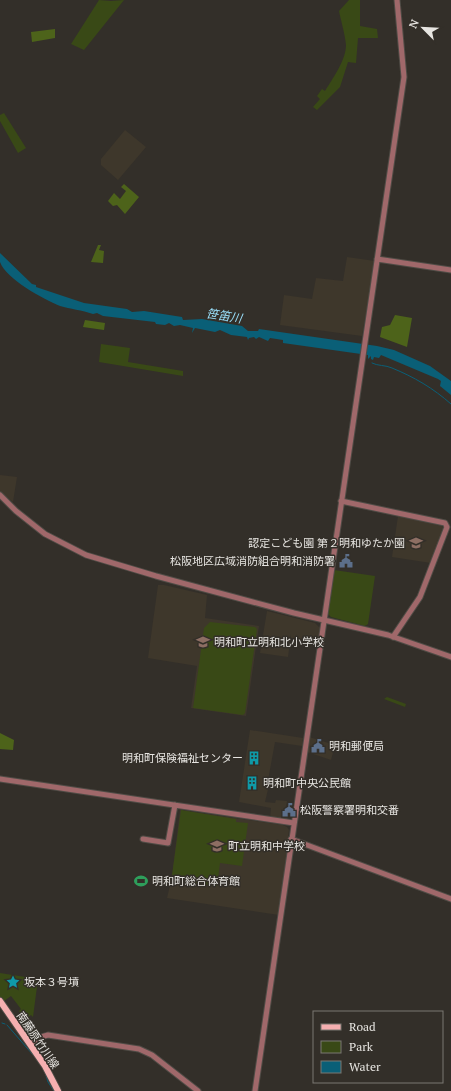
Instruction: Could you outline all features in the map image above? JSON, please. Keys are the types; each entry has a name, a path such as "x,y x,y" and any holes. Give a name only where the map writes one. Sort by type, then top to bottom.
{"main road":[{"name":"南藤原竹川線","path":"0,1001 45,1066 58,1091"}],"street":[{"path":"255,1091 404,77 397,0"},
{"path":"377,259 451,270"},
{"path":"0,495 16,511 45,534 86,555 156,576 394,637 451,657"},
{"path":"341,502 445,523 447,527 420,597 394,637"},
{"path":"0,779 294,823"},
{"path":"143,839 168,843 175,805"},
{"path":"291,839 451,899"},
{"path":"30,1044 41,1036 49,1035 139,1049 152,1056 198,1091"}],"shaded area":[{"path":"125,130 146,147 118,180 101,165 101,159"},
{"path":"347,257 375,261 362,336 280,325 284,295 312,299 316,278 343,281"},
{"path":"0,475 17,477 13,502 0,492"},
{"name":"認定こども園 第２明和ゆたか園","path":"398,516 442,526 444,528 431,563 392,557"},
{"name":"明和町立明和北小学校","path":"158,585 207,595 205,618 259,626 246,716 191,708 197,666 148,658"},
{"path":"267,611 315,623 320,628 317,642 291,638 291,634 288,657 260,653"},
{"path":"250,730 303,738 302,746 275,742 268,780 270,781 265,802 275,803 276,800 287,801 285,812 289,813 287,820 270,818 271,808 239,802"},
{"path":"309,737 335,745 331,760 307,752"},
{"name":"町立明和中学校","path":"180,810 283,825 287,827 289,830 287,844 289,844 279,915 167,898 172,877"}],"green space":[{"path":"99,0 124,0 84,50 71,44"},
{"path":"349,0 360,0 360,26 377,29 378,38 358,38 356,63 348,62 340,87 317,110 313,107 320,99 317,96 322,89 325,91 344,57 346,45 339,11"},
{"path":"55,29 55,38 32,42 31,32"},
{"path":"4,113 26,148 18,153 0,121 0,115"},
{"path":"124,184 139,197 125,214 117,205 113,206 108,201 114,193 120,199 126,191 121,187"},
{"path":"98,245 101,245 99,250 104,251 103,263 91,262"},
{"path":"395,315 412,318 407,347 380,337 382,327 390,325"},
{"path":"85,320 105,323 104,330 83,327"},
{"path":"101,344 130,348 128,362 183,371 183,376 99,362"},
{"path":"334,570 375,576 368,624 365,626 331,617 328,614"},
{"path":"210,622 255,627 257,629 245,713 243,715 193,708 204,628"},
{"path":"387,697 406,704 405,707 384,699"},
{"path":"0,733 14,740 13,750 0,749"},
{"path":"181,810 236,819 236,822 248,823 242,866 220,863 217,886 189,882 190,878 172,875"},
{"path":"0,973 38,979 33,1017 31,1015 25,1020 19,1011 21,1009 11,996 4,1001 0,997"}],"water":[{"path":"0,253 32,284 36,285 36,287 84,303 127,309 132,312 144,311 182,317 183,320 202,319 242,326 248,331 258,331 259,329 377,346 394,350 430,366 451,381 451,395 440,386 441,381 438,379 381,355 379,358 374,357 373,360 371,359 371,356 368,359 368,355 283,343 283,340 270,338 268,341 259,337 256,339 254,337 249,338 248,340 247,337 231,335 220,330 215,332 195,328 192,333 193,328 180,325 174,326 169,323 165,325 156,324 155,322 103,316 97,313 93,314 60,306 44,299 17,282 0,262"}],"waterway":[{"path":"372,363 390,367 416,379 451,404"},
{"path":"7,1025 34,1056"},
{"path":"45,1072 48,1082 54,1091"}],"place":[{"name":"認定こども園 第２明和ゆたか園","path":"416,543"},
{"name":"松阪地区広域消防組合明和消防署","path":"346,561"},
{"name":"明和町立明和北小学校","path":"203,642"},
{"name":"明和郵便局","path":"318,746"},
{"name":"明和町保険福祉センター","path":"254,758"},
{"name":"明和町中央公民館","path":"252,783"},
{"name":"松阪警察署明和交番","path":"289,810"},
{"name":"町立明和中学校","path":"217,846"},
{"name":"明和町総合体育館","path":"141,881"},
{"name":"坂本３号墳","path":"13,982"}],"water label":[{"name":"笹笛川","path":"224,316"}]}
